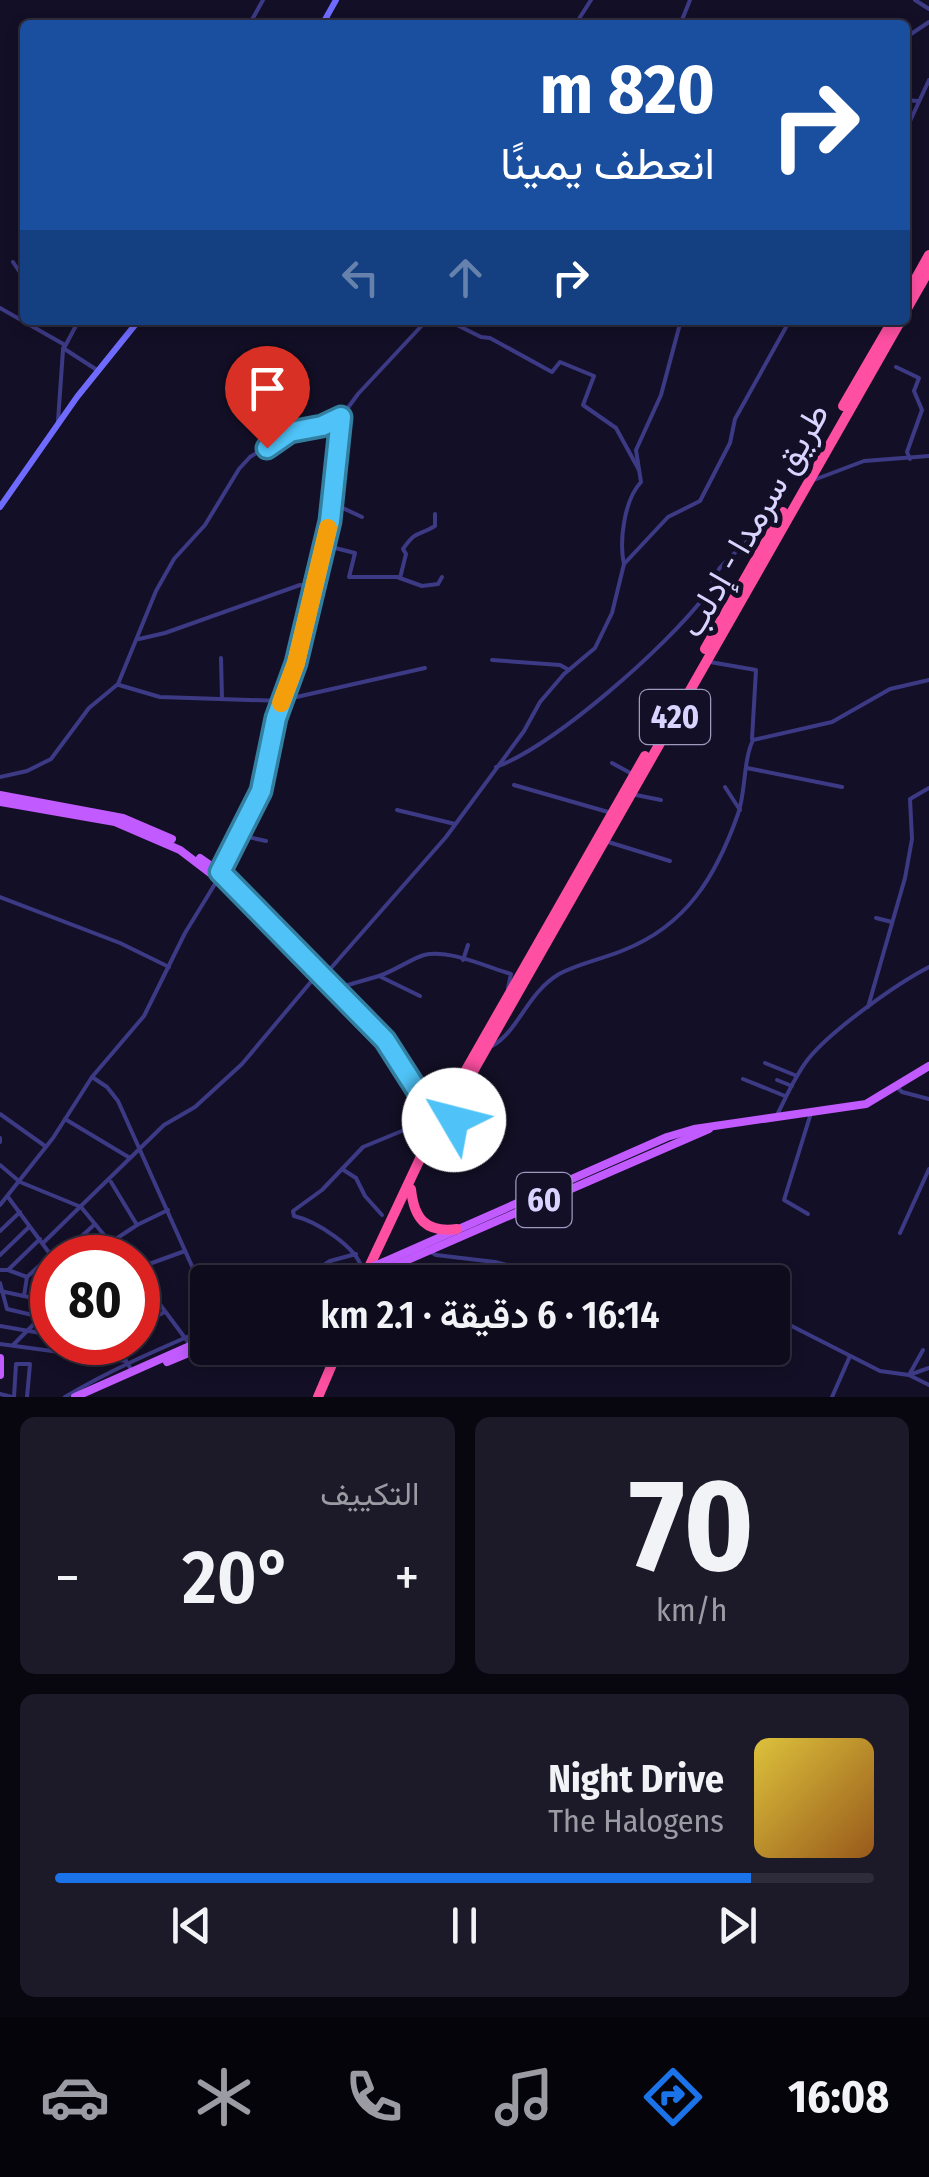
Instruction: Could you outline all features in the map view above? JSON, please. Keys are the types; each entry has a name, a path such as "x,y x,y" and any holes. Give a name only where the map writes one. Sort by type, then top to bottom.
{"highway":[{"path":"910,289 929,255"},
{"path":"910,303 929,270"},
{"name":"طريق سرمدا - إدلب","path":"438,1106 458,1084 807,482 890,325"},
{"name":"طريق سرمدا - إدلب","path":"454,1116 463,1090 706,661 781,514 898,325"},
{"path":"369,1265 426,1146 430,1114 438,1106 450,1108 454,1116 448,1128 432,1146 370,1265"},
{"path":"430,1122 439,1129 448,1128"},
{"path":"410,1188 415,1212 422,1223 459,1233"},
{"path":"315,1397 329,1365"}],"main road":[{"path":"0,507 135,325"},
{"path":"0,799 115,822 144,832 219,875 394,1050 419,1094 438,1106"},
{"path":"319,977 334,988 395,1062 418,1113 430,1122"},
{"name":"60","path":"380,1265 667,1137 694,1128 709,1129 866,1104 929,1066"},
{"name":"60","path":"397,1265 459,1233"},
{"path":"74,1397 129,1366 190,1346"},
{"path":"85,1397 190,1347"},
{"path":"0,1358 0,1375"}],"street":[{"path":"915,0 929,9"},
{"path":"911,34 929,22"},
{"path":"910,120 929,80"},
{"path":"910,100 918,101"},
{"path":"13,262 20,272"},
{"path":"28,325 98,370"},
{"path":"59,425 64,347 76,325"},
{"path":"0,777 27,771 52,759 87,710 118,684 156,591 174,559 206,525 250,457 290,432 322,426 341,417 423,325"},
{"path":"457,325 552,372 560,362 594,376 583,405 616,428 639,470"},
{"path":"49,1235 164,1124 195,1107 242,1064 427,860 524,731 540,702 595,648 604,635 624,564 622,526 634,489 641,482 636,450 661,395 680,325"},
{"path":"624,564 668,517 700,501 730,444 734,419 787,325"},
{"path":"896,367 919,378 914,391 922,410 907,452 910,458"},
{"path":"0,1205 46,1147 92,1077 144,1016 261,791 324,545 341,417"},
{"path":"807,482 864,462 929,456"},
{"path":"332,503 362,517"},
{"path":"400,578 408,541 420,530 435,526 436,514"},
{"path":"496,766 512,760 559,728 632,670 677,630 706,594 719,569 768,521 781,514"},
{"path":"324,545 355,554 349,578 400,578 428,586 438,584 442,577"},
{"path":"138,639 300,586 314,586"},
{"path":"221,658 222,699"},
{"path":"492,660 560,665 569,670"},
{"path":"487,1047 507,1035 527,1002 557,975 654,936 680,917 710,877 740,810 755,722 756,670 706,661"},
{"path":"118,684 160,698 283,699 425,668"},
{"path":"751,743 763,736 832,722 890,689 929,680"},
{"path":"612,763 634,775"},
{"path":"748,768 842,787"},
{"path":"514,784 612,814"},
{"path":"725,787 740,810"},
{"path":"868,1007 912,839 910,799 929,788"},
{"path":"631,794 660,800"},
{"path":"397,810 455,824"},
{"path":"240,835 266,841"},
{"path":"605,841 670,861"},
{"path":"0,897 120,943 170,967"},
{"path":"876,918 892,922"},
{"path":"462,960 468,946"},
{"path":"334,988 408,966 425,955 462,960 511,974 509,994"},
{"path":"778,1118 786,1096 814,1052 868,1007 929,967"},
{"path":"380,976 420,996"},
{"path":"765,1063 797,1076"},
{"path":"92,1077 116,1097 191,1265"},
{"path":"744,1079 786,1096"},
{"path":"778,1080 792,1086"},
{"path":"898,1087 902,1092 929,1099"},
{"path":"808,1214 784,1200 811,1113"},
{"path":"0,1114 46,1147"},
{"path":"65,1119 130,1158"},
{"path":"359,1265 356,1254 319,1224 292,1213 367,1144 430,1122"},
{"path":"0,1165 20,1182 80,1207 104,1235"},
{"path":"342,1169 356,1178 382,1215"},
{"path":"900,1233 929,1170"},
{"path":"110,1180 137,1225"},
{"path":"8,1197 38,1235"},
{"path":"118,1235 168,1210"},
{"path":"0,1231 20,1212"},
{"path":"82,1235 95,1224"},
{"path":"0,1255 30,1225"},
{"path":"8,1270 30,1251"},
{"path":"160,1264 185,1251"},
{"path":"430,1251 508,1265"},
{"path":"325,1265 356,1254"},
{"path":"0,1270 27,1276"},
{"path":"24,1296 30,1274"},
{"path":"0,1283 7,1309 30,1314"},
{"path":"1,1291 30,1296"},
{"path":"160,1304 190,1334"},
{"path":"160,1314 166,1311"},
{"path":"790,1325 880,1372 910,1375 929,1386"},
{"path":"0,1326 28,1330"},
{"path":"13,1345 28,1330"},
{"path":"0,1344 30,1347"},
{"path":"910,1375 922,1350"},
{"path":"832,1397 850,1356"},
{"path":"0,1394 13,1397 16,1364 30,1364 26,1397"},
{"path":"65,1397 129,1366"},
{"path":"910,1375 929,1368"}],"slow traffic":[{"path":"281,703 296,663 328,528"}],"route":[{"path":"267,448 290,432 322,426 341,417 330,521 296,663 276,718 261,791 230,859 220,872 394,1050 422,1098 450,1108 454,1120"}]}
